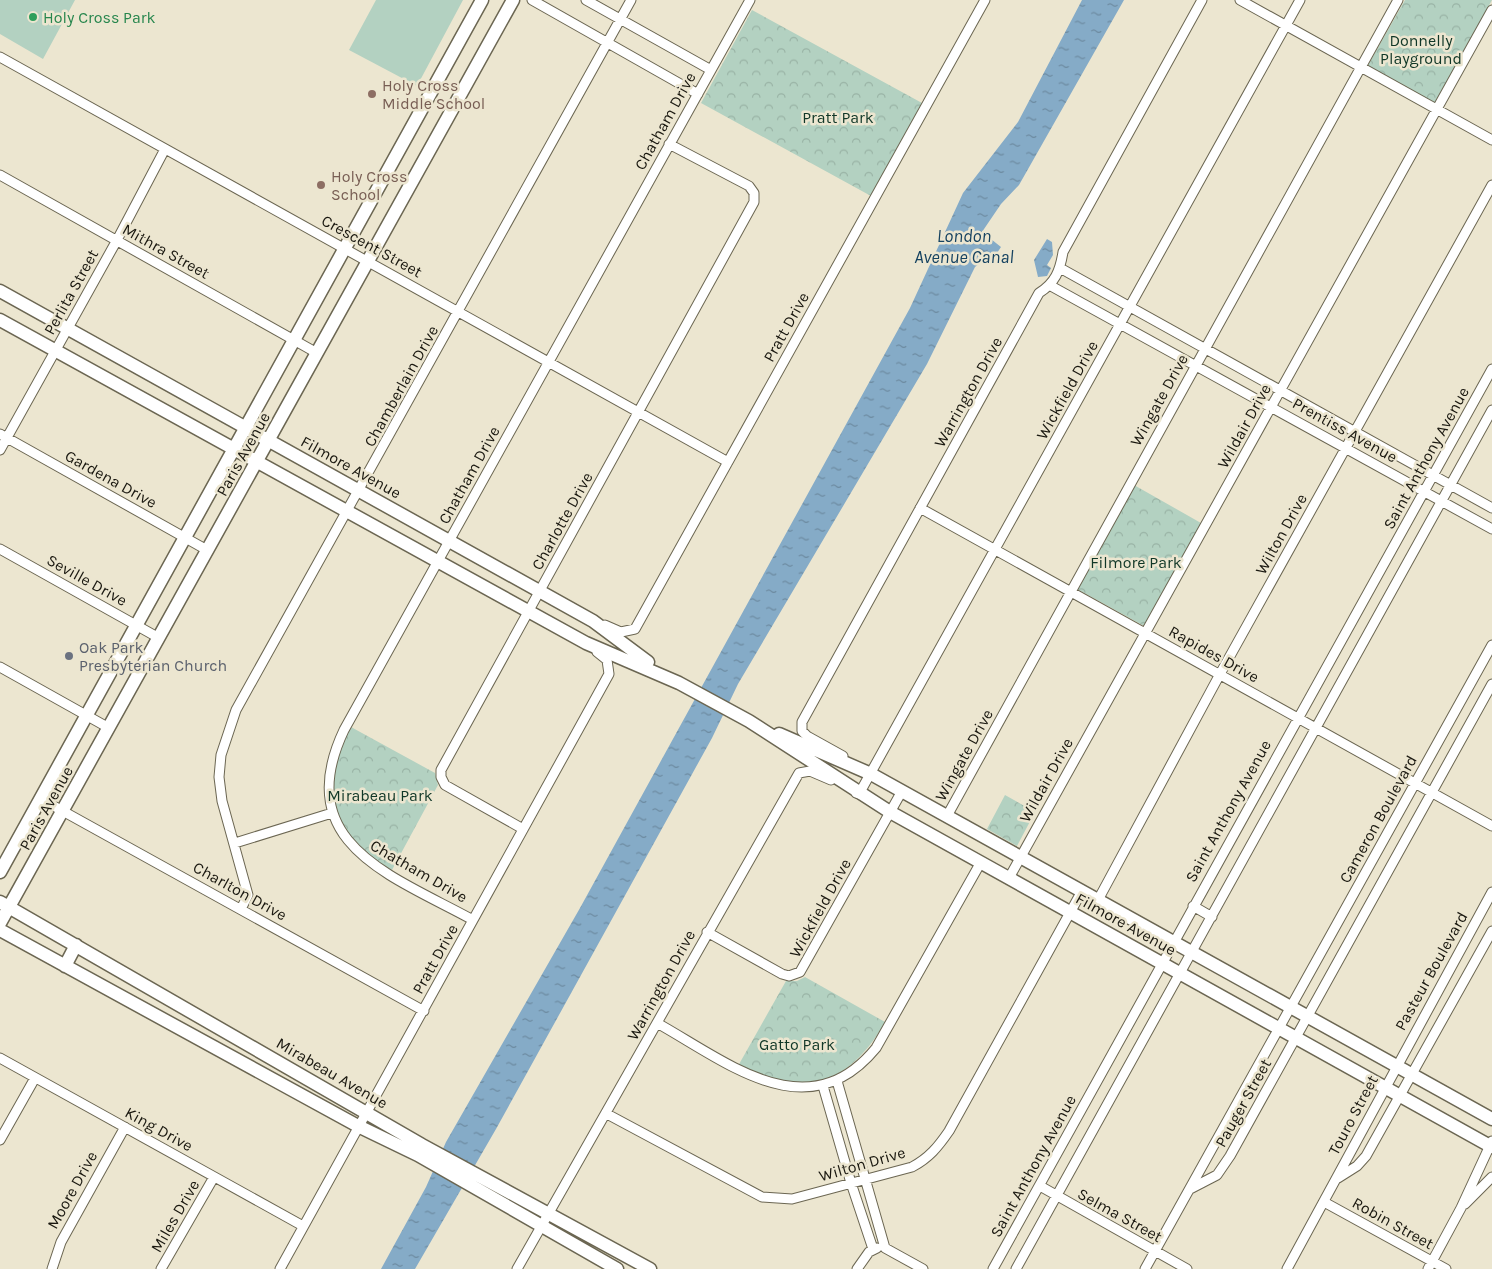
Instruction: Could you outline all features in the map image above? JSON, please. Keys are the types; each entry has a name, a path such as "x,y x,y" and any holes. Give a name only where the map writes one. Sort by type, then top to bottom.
{"street":[{"name":"Paris Avenue","path":"0,872 482,0"},
{"name":"Paris Avenue","path":"0,923 5,904 63,810 514,0"},
{"path":"532,0 698,94"},
{"path":"586,0 711,70"},
{"name":"Chamberlain Drive","path":"241,909 248,895 222,801 219,777 221,755 236,710 348,512 631,0"},
{"name":"Chatham Drive","path":"473,920 365,859 346,840 332,813 329,779 334,750 750,0"},
{"name":"Pratt Drive","path":"593,621 621,632 635,629 985,0"},
{"name":"Warrington Drive","path":"870,774 807,736 801,727 1039,293 1051,286 1060,268 1063,252 1202,0"},
{"path":"1240,0 1492,140"},
{"name":"Wickfield Drive","path":"859,794 1300,0"},
{"name":"Wingate Drive","path":"948,816 1398,0"},
{"name":"Wildair Drive","path":"1009,878 1492,10"},
{"name":"Crescent Street","path":"0,57 728,462"},
{"name":"Charlotte Drive","path":"523,829 445,785 441,777 446,761 750,211 754,193 741,181 669,144"},
{"name":"Perlita Street","path":"0,450 3,436 68,328 165,149"},
{"name":"Mithra Street","path":"0,174 317,353"},
{"name":"Wilton Drive","path":"1098,900 1220,674 1492,185"},
{"name":"Prentiss Avenue","path":"1060,268 1356,430 1492,508"},
{"name":"Prentiss Avenue","path":"1051,286 1492,530"},
{"name":"Filmore Avenue","path":"0,291 593,621 679,683"},
{"name":"Filmore Avenue","path":"0,320 586,643 679,683 749,721 870,774 902,791 1492,1118"},
{"name":"Saint Anthony Avenue","path":"993,1269 1193,906 1435,475 1492,369"},
{"path":"1016,1269 1317,729 1492,410"},
{"name":"Gardena Drive","path":"3,436 207,550"},
{"name":"Rapides Drive","path":"920,508 1492,826"},
{"name":"Seville Drive","path":"0,549 159,638"},
{"name":"Pratt Drive","path":"280,1269 609,674 607,660 586,643"},
{"name":"Cameron Boulevard","path":"1291,1007 1492,645"},
{"path":"0,667 109,728"},
{"path":"1308,1016 1492,684"},
{"name":"Filmore Avenue","path":"749,721 859,794 890,812 1384,1088 1491,1144"},
{"name":"Warrington Drive","path":"517,1269 607,1114 657,1022 799,773 810,771 818,773 859,794"},
{"name":"Wickfield Drive","path":"708,932 782,974 789,976 800,972 902,791"},
{"name":"Charlton Drive","path":"41,799 424,1011"},
{"path":"235,843 332,813"},
{"path":"657,1022 750,1075 773,1085 802,1088 823,1086 837,1082 860,1065 876,1048 981,862"},
{"name":"Wilton Drive","path":"607,1114 762,1197 792,1199 912,1167 925,1160 934,1152 953,1124 1082,891"},
{"name":"Pasteur Boulevard","path":"1396,1065 1492,892"},
{"name":"Mirabeau Avenue","path":"5,904 367,1112 420,1150 484,1186 542,1227 617,1269"},
{"path":"1193,906 1212,917"},
{"name":"Mirabeau Avenue","path":"0,930 358,1126 420,1150"},
{"name":"Pasteur Boulevard","path":"1412,1074 1492,931"},
{"path":"65,966 76,945"},
{"name":"Pauger Street","path":"1145,1269 1291,1007"},
{"name":"Pauger Street","path":"1190,1189 1210,1180 1224,1167 1308,1016"},
{"name":"King Drive","path":"0,1058 303,1226"},
{"name":"Touro Street","path":"1287,1269 1396,1065"},
{"name":"Touro Street","path":"1337,1178 1361,1162 1412,1074"},
{"path":"0,1140 35,1078"},
{"path":"299,1094 308,1078"},
{"path":"837,1082 885,1248"},
{"path":"823,1086 850,1183 873,1249"},
{"name":"Moore Drive","path":"52,1269 61,1242 125,1127"},
{"path":"1431,1265 1461,1208 1491,1144"},
{"name":"Miles Drive","path":"161,1269 214,1177"},
{"path":"1461,1208 1492,1177"},
{"name":"Mirabeau Avenue","path":"484,1186 550,1214 650,1269"},
{"name":"Selma Street","path":"1040,1186 1056,1197 1187,1269"},
{"name":"Robin Street","path":"1324,1202 1431,1265 1446,1269"},
{"path":"858,1269 863,1258 873,1249 885,1248 923,1269"}],"green space":[{"name":"Holy Cross Park","path":"0,0 75,0 43,59 0,34"},
{"path":"376,0 463,0 417,86 349,50"},
{"name":"Donnelly Playground","path":"1405,0 1492,0 1434,104 1367,67"},
{"name":"Pratt Park","path":"752,10 922,103 871,196 701,103"},
{"name":"Filmore Park","path":"1134,485 1201,523 1144,626 1077,589"},
{"name":"Mirabeau Park","path":"351,727 435,773 438,785 392,870 371,857 355,842 344,826 337,809 334,790 335,770 341,749"},
{"path":"1005,795 1035,812 1017,846 987,829"},
{"name":"Gatto Park","path":"805,977 885,1022 867,1049 844,1070 816,1082 800,1084 782,1083 738,1066 786,981 797,981"}],"water":[{"name":"London Avenue Canal","path":"1082,0 1124,0 1019,185 1001,204 982,232 1001,247 997,253 994,252 975,267 927,364 738,684 712,738 496,1129 415,1269 381,1269 426,1187 446,1142 580,908 910,308 963,193 1018,122"},
{"path":"1047,239 1052,242 1053,255 1047,265 1051,268 1047,276 1038,277 1034,260"}],"place":[{"name":"Holy Cross Park","path":"33,17"},
{"name":"Holy Cross Middle School","path":"372,94"},
{"name":"Holy Cross School","path":"321,185"},
{"name":"Oak Park Presbyterian Church","path":"69,656"}]}
